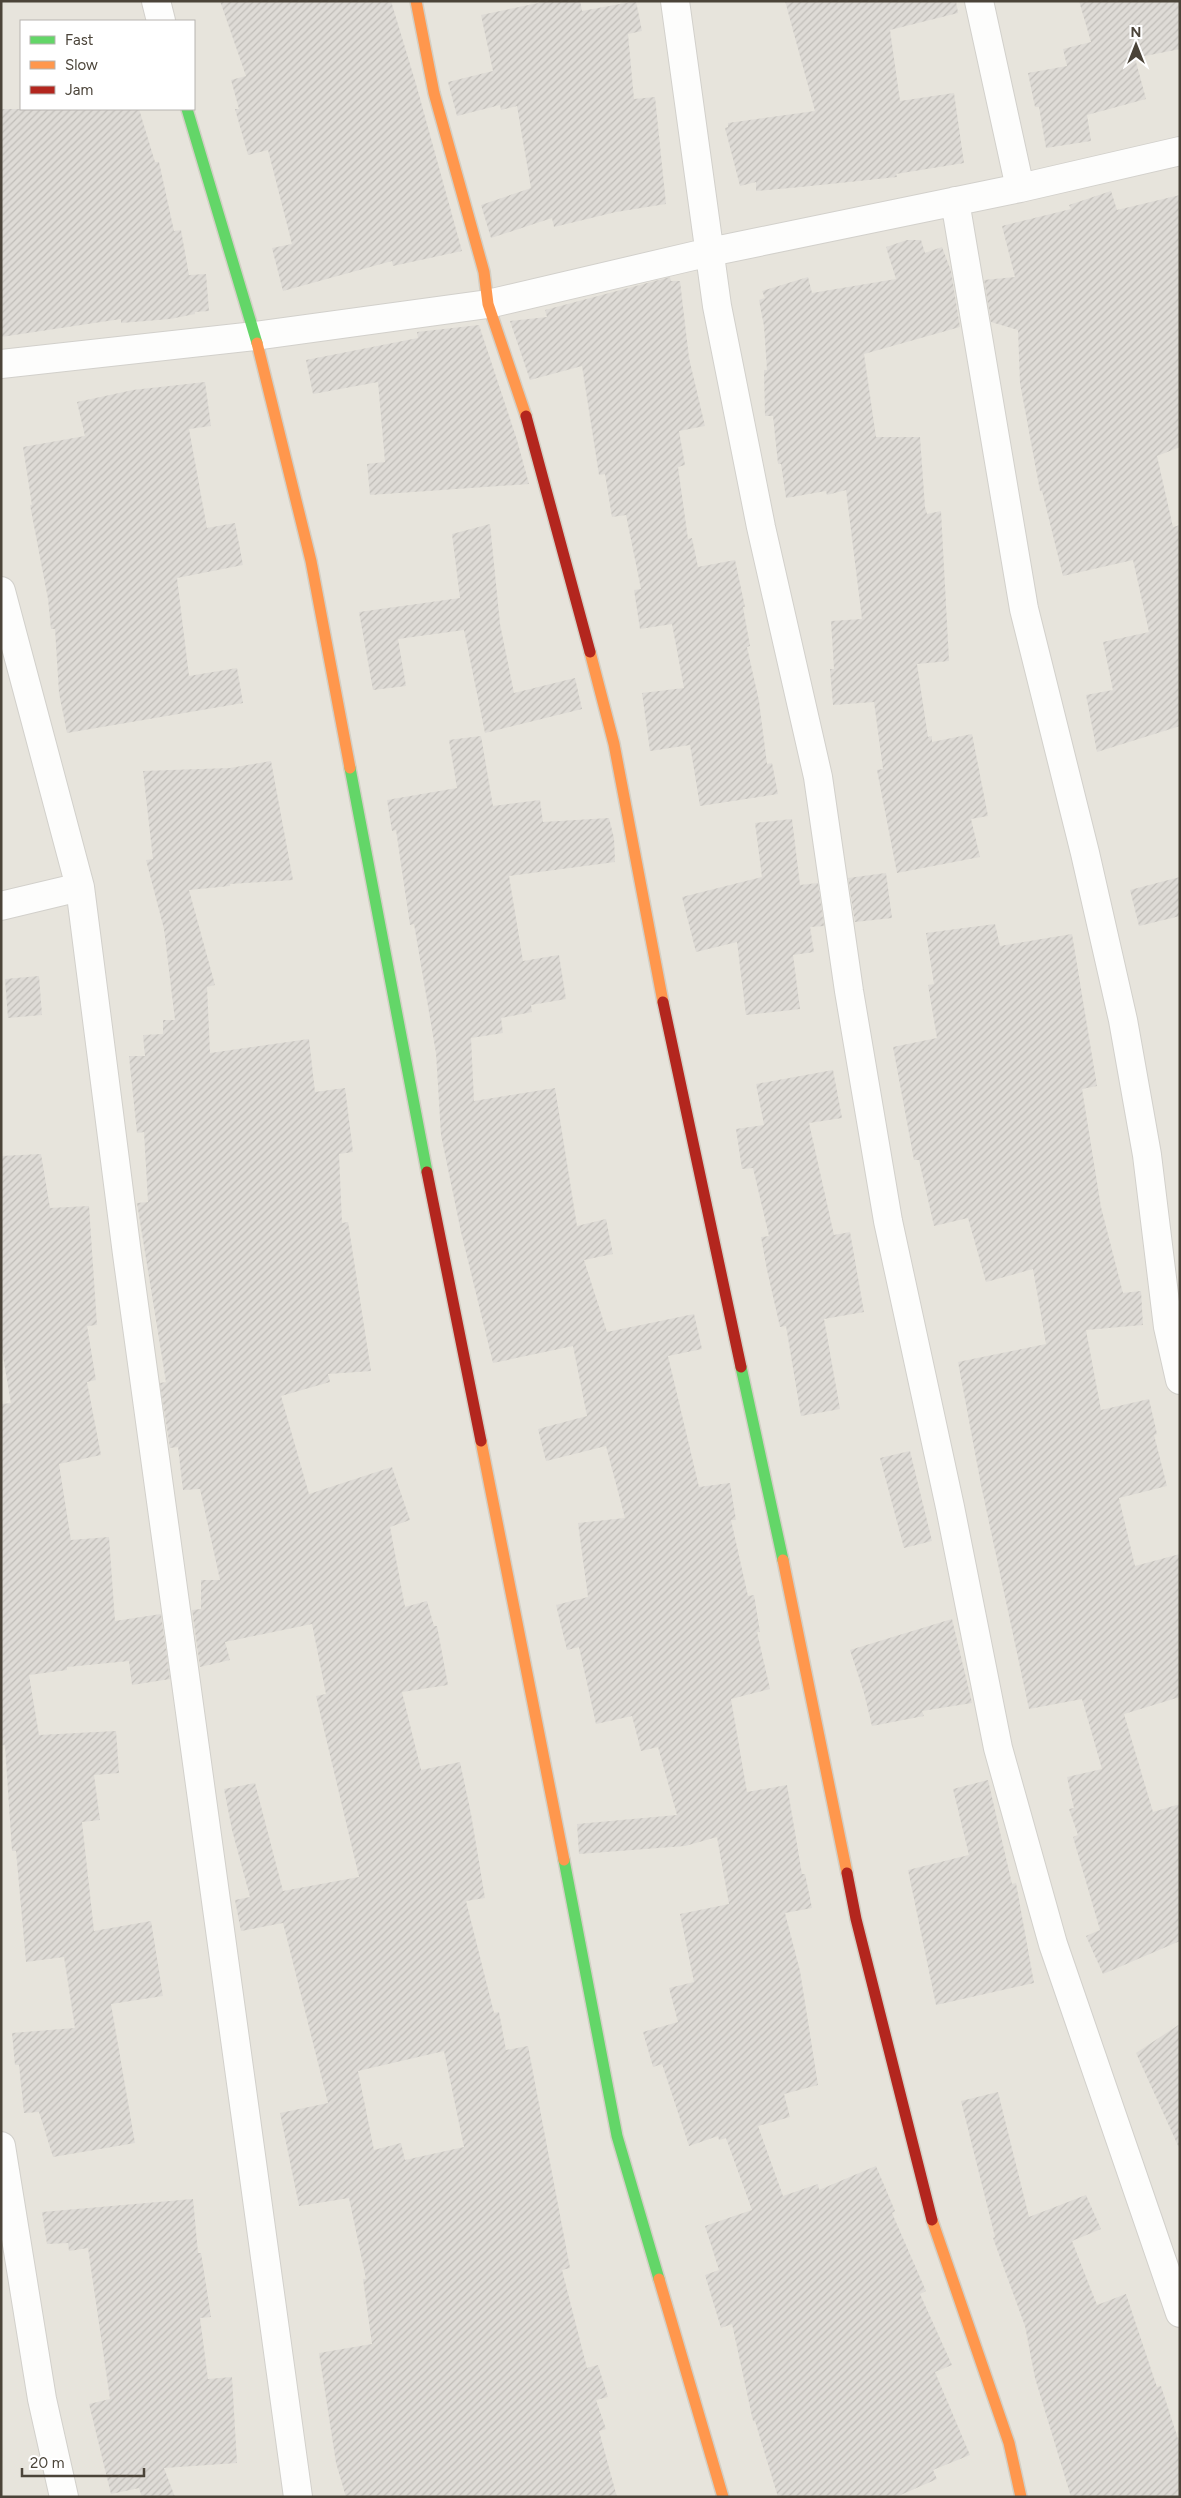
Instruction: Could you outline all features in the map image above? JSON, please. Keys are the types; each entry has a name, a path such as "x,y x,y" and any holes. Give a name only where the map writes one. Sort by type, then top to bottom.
{"street":[{"path":"156,1 161,20"},
{"path":"416,1 434,93 484,272 488,304 532,436 614,744 661,992 786,1575 856,1919 926,2203 1009,2443 1021,2497"},
{"path":"675,1 717,306 761,527 818,777 849,991 888,1221 950,1507 998,1748 1054,1944 1180,2313"},
{"path":"979,1 1020,188"},
{"path":"186,110 255,336 311,561 435,1214 530,1686 617,2136 723,2497"},
{"path":"1,364 255,336 488,304 710,252 955,202 1180,151"},
{"path":"955,202 1024,609 1086,853 1123,1020 1147,1155 1168,1328 1180,1380"},
{"path":"1,591 8,641 80,887 129,1264 298,2497"},
{"path":"1,906 80,887"},
{"path":"1,2146 42,2399 64,2497"}],"shaded area":[{"path":"1,1 1180,1 1180,2497 1,2497"}],"building":[{"path":"220,1 391,1 462,251 393,266 392,261 283,291 272,248 292,244 268,150 248,155 235,109 239,109 231,80 246,76"},
{"path":"548,1 580,1 582,11 636,1 642,31 628,34 634,99 655,97 666,204 616,212 554,227 552,218 491,238 481,205 531,188 517,106 501,110 500,105 457,116 448,82 493,71 481,15"},
{"path":"785,1 956,1 958,13 890,30 900,101 954,93 964,163 896,174 897,177 801,187 756,191 756,182 740,186 725,128 728,127 728,123 815,111"},
{"path":"1079,1 1180,1 1180,49 1135,58 1146,99 1087,115 1091,141 1046,148 1039,107 1035,107 1028,73 1067,66 1063,49 1091,42"},
{"path":"1,109 139,110 155,162 159,162 174,231 181,230 189,275 206,274 209,311 195,312 195,314 170,319 121,323 121,319 1,337"},
{"path":"1111,191 1117,210 1180,195 1180,447 1157,456 1173,527 1180,525 1180,726 1097,752 1086,695 1113,690 1103,642 1149,632 1133,560 1063,576 1042,491 1040,491 1020,383 1018,330 991,322 984,280 1015,277 1002,226 1071,209 1069,205"},
{"path":"907,240 921,240 925,253 942,247 951,271 960,327 864,354 876,437 920,437 925,507 927,514 941,511 949,661 917,664 928,737 932,736 932,742 972,734 988,816 971,819 980,857 897,873 877,770 883,769 874,702 833,705 830,669 834,669 831,621 862,619 846,490 827,495 826,491 786,498 781,464 778,464 773,416 765,416 764,370 767,370 764,326 759,300 765,298 762,291 808,277 812,293 896,279 886,247"},
{"path":"670,277 671,281 680,281 689,358 705,426 679,431 685,465 678,467 688,539 692,538 698,567 735,560 745,607 743,607 750,646 747,647 759,701 767,764 772,763 778,794 700,806 690,745 650,751 642,693 684,688 672,624 640,629 634,590 641,589 626,515 612,517 605,474 599,475 582,366 530,380 510,321 547,317 545,310"},
{"path":"479,325 517,440 529,484 370,495 367,464 385,462 378,382 313,394 306,360 418,338 417,332"},
{"path":"205,382 211,426 189,429 207,528 235,523 243,565 177,578 189,676 237,668 243,703 67,733 59,693 55,629 51,629 48,599 30,505 32,505 23,447 85,436 77,402 133,390"},
{"path":"490,524 500,624 514,693 575,678 582,709 485,733 464,630 398,639 406,686 373,690 359,612 460,598 452,534"},
{"path":"481,736 493,806 540,800 543,822 609,818 614,838 615,862 509,876 523,961 559,955 566,999 531,1005 532,1012 501,1018 503,1033 471,1038 474,1101 555,1088 577,1226 606,1219 613,1254 584,1260 607,1332 694,1314 702,1349 668,1356 699,1487 730,1483 736,1520 731,1520 748,1596 754,1595 760,1632 757,1632 770,1689 731,1699 747,1792 787,1785 802,1874 805,1874 812,1908 785,1913 800,1971 818,2085 784,2094 790,2117 758,2126 783,2196 818,2184 819,2190 876,2166 895,2211 892,2213 926,2291 920,2294 952,2365 935,2372 970,2455 933,2470 937,2479 896,2497 778,2497 755,2421 753,2421 732,2324 721,2328 705,2275 719,2270 705,2226 752,2210 726,2138 719,2140 718,2136 689,2146 662,2064 653,2067 643,2032 678,2022 669,1988 694,1982 680,1914 729,1904 717,1837 685,1846 579,1854 577,1824 677,1815 658,1747 641,1751 632,1716 596,1724 579,1647 567,1650 556,1605 588,1597 578,1523 625,1518 606,1446 546,1461 538,1429 587,1416 573,1346 493,1363 461,1232 441,1135 436,1053 414,924 410,925 396,830 392,831 387,800 457,788 449,740"},
{"path":"271,761 293,880 230,884 230,886 189,890 215,985 207,987 210,1053 309,1039 315,1092 345,1088 353,1152 339,1154 342,1223 348,1222 371,1371 328,1374 330,1382 281,1396 309,1494 392,1467 410,1520 390,1527 405,1607 427,1601 434,1626 437,1626 448,1685 402,1692 421,1770 460,1762 485,1898 466,1901 494,2013 499,2012 506,2050 528,2046 570,2268 562,2270 587,2368 598,2365 608,2397 596,2400 606,2429 599,2431 617,2497 346,2497 336,2463 319,2353 372,2344 363,2279 366,2279 349,2198 299,2206 280,2113 328,2103 283,1923 241,1931 235,1900 250,1897 232,1830 224,1789 255,1783 283,1891 359,1877 316,1696 326,1694 312,1624 225,1642 230,1660 200,1667 192,1610 201,1609 201,1580 220,1580 200,1489 183,1490 178,1447 170,1448 160,1383 166,1382 137,1203 148,1202 144,1132 137,1133 129,1056 145,1056 143,1035 163,1034 163,1020 175,1020 164,929 146,860 153,859 143,771 230,768","holes":["444,2051 464,2147 405,2160 401,2143 374,2150 358,2071"]},
{"path":"792,819 800,885 818,883 824,926 810,927 814,952 793,955 800,1009 746,1015 737,942 696,952 682,897 762,877 755,823"},
{"path":"886,873 892,918 855,922 848,878"},
{"path":"1180,877 1180,916 1139,926 1130,890"},
{"path":"995,924 1000,946 1072,934 1097,1086 1082,1089 1101,1207 1123,1293 1141,1291 1143,1325 1086,1330 1101,1410 1149,1399 1157,1434 1154,1435 1167,1486 1119,1498 1135,1566 1180,1554 1180,1697 1124,1714 1153,1812 1180,1804 1180,1941 1103,1974 1086,1936 1100,1930 1073,1837 1078,1835 1069,1809 1074,1808 1067,1777 1102,1769 1082,1699 1029,1709 981,1485 958,1362 1046,1344 1033,1269 986,1282 968,1218 934,1226 919,1160 914,1160 893,1047 937,1038 928,985 934,984 926,933"},
{"path":"39,976 42,1015 8,1018 5,979"},
{"path":"833,1070 842,1118 809,1123 834,1235 850,1232 864,1312 824,1319 840,1409 801,1416 786,1326 780,1327 761,1237 769,1236 753,1168 742,1169 736,1129 764,1125 756,1084"},
{"path":"41,1154 50,1208 89,1206 97,1325 87,1326 96,1380 87,1382 101,1455 59,1464 71,1540 109,1537 115,1621 161,1614 170,1679 132,1685 129,1661 67,1667 67,1670 29,1675 39,1735 116,1731 119,1773 94,1775 100,1820 82,1822 94,1931 151,1921 163,1996 111,2004 135,2143 53,2157 39,2112 24,2113 19,2065 15,2065 12,2033 75,2028 64,1957 26,1962 16,1851 12,1851 5,1745 1,1746 1,1404 11,1403 1,1345 1,1156"},
{"path":"910,1451 932,1541 904,1548 880,1458"},
{"path":"952,1619 972,1703 922,1711 924,1716 872,1726 850,1650"},
{"path":"988,1780 1012,1884 1016,1883 1034,1983 936,2005 908,1870 969,1855 953,1789"},
{"path":"1180,2024 1180,2150 1136,2053"},
{"path":"998,2092 1029,2217 1086,2195 1101,2229 1072,2241 1097,2305 1126,2294 1157,2387 1161,2386 1180,2445 1180,2497 1071,2497 1035,2378 1025,2326 993,2238 995,2237 961,2101"},
{"path":"193,2199 198,2253 201,2253 211,2317 200,2318 208,2379 232,2377 237,2463 164,2468 175,2497 142,2497 139,2488 111,2494 89,2404 110,2399 88,2248 69,2251 68,2243 47,2244 42,2212"}],"traffic: fast":[{"path":"187,110 257,343"},
{"path":"350,768 427,1172"},
{"path":"741,1367 783,1560"},
{"path":"564,1860 617,2136 659,2279"}],"traffic: slow":[{"path":"416,1 434,93 484,272 488,304 526,416"},
{"path":"257,343 311,561 350,768"},
{"path":"590,652 614,744 663,1002"},
{"path":"481,1441 564,1860"},
{"path":"783,1560 847,1873"},
{"path":"932,2220 1009,2443 1021,2497"},
{"path":"659,2279 723,2497"}],"traffic: jam":[{"path":"526,416 590,652"},
{"path":"663,1002 741,1367"},
{"path":"427,1172 481,1441"},
{"path":"847,1873 856,1919 932,2220"}]}
